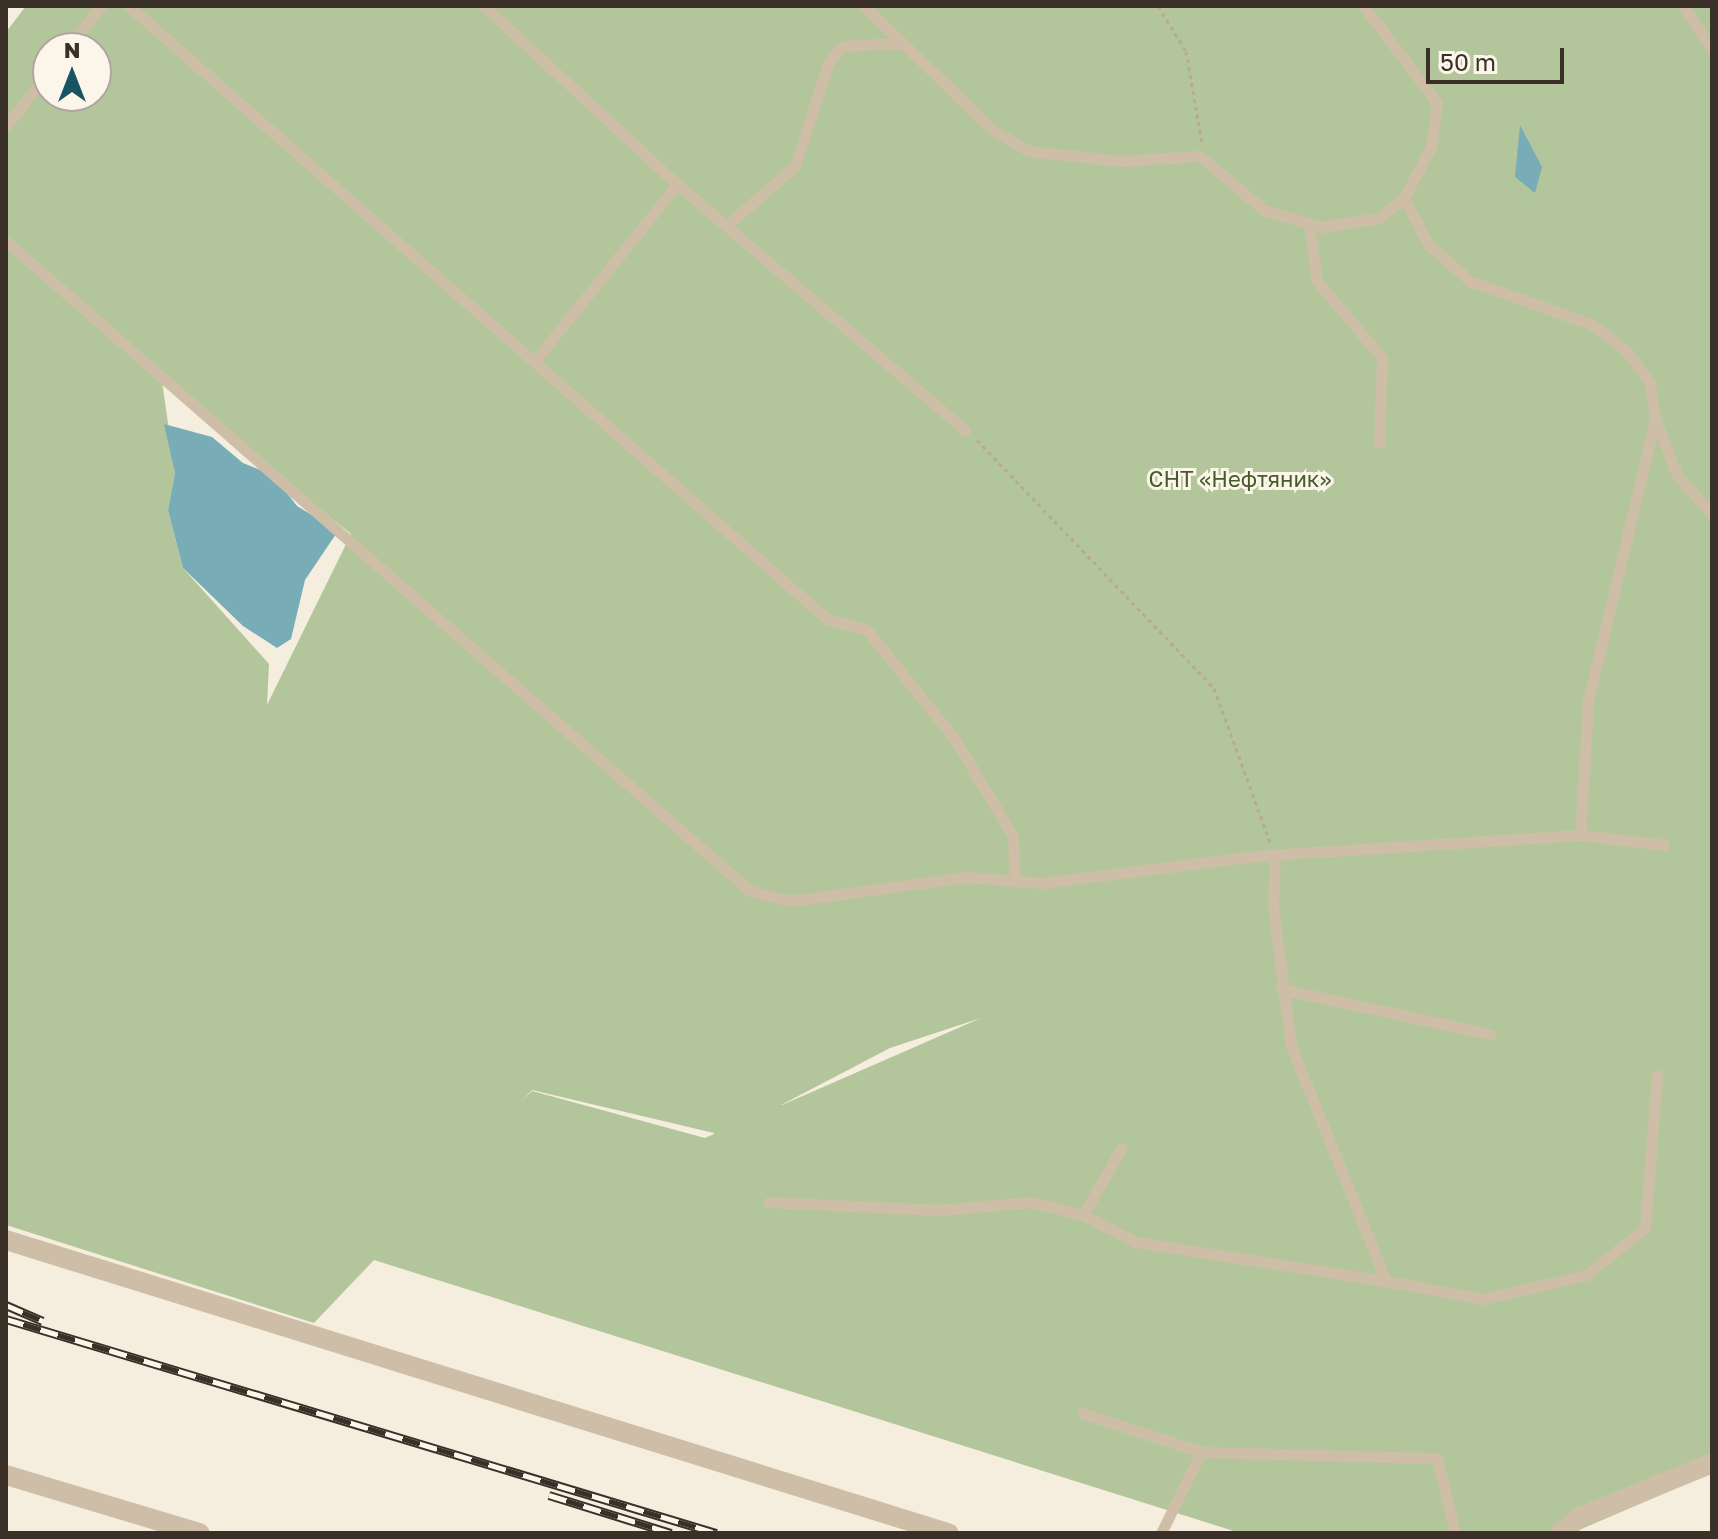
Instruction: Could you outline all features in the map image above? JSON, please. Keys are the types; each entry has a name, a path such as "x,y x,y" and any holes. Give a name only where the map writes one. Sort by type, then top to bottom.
{"street":[{"path":"6,1240 948,1533"},
{"path":"1561,1533 1580,1517 1712,1463"},
{"path":"6,1475 199,1533"}],"lane":[{"path":"80,32 101,6"},
{"path":"129,6 827,619 867,630 954,738 1013,836 1015,880"},
{"path":"484,6 677,184 965,430"},
{"path":"864,6 994,131 1029,151 1119,161 1200,156 1264,210 1309,224 1353,227 1404,198 1431,147 1437,103 1364,6"},
{"path":"1683,6 1712,50"},
{"path":"726,226 795,166 828,63 842,46 903,43"},
{"path":"6,126 32,93"},
{"path":"534,362 677,184"},
{"path":"1404,198 1428,244 1470,281 1591,324 1627,351 1650,384 1655,420 1677,475 1712,514"},
{"path":"1309,224 1317,281 1382,358 1379,442"},
{"path":"6,241 750,891 790,901 966,877 1015,880 1275,856 1580,835 1664,845"},
{"path":"1580,835 1588,702 1655,420"},
{"path":"1275,856 1281,989 1291,1046 1386,1281"},
{"path":"1281,989 1490,1034"},
{"path":"769,1202 939,1210 1032,1202 1083,1215 1136,1242 1483,1299 1586,1275 1645,1228 1657,1075"},
{"path":"1083,1215 1121,1149"},
{"path":"1082,1413 1201,1452 1437,1458 1455,1533"},
{"path":"1161,1533 1201,1452"}],"path":[{"path":"1158,6 1186,51 1200,156"},
{"path":"965,430 1020,479 1214,688 1275,856"}],"green space":[{"name":"СНТ «Нефтяник»","path":"26,6 1712,6 1712,1473 1572,1533 1240,1533 374,1260 314,1323 6,1225 6,32","holes":["162,381 351,534 267,705 269,664 183,568 168,510 175,473","981,1018 781,1105 890,1048","532,1090 714,1133 714,1134 705,1138 532,1091 521,1102"]}],"water":[{"path":"1520,125 1542,167 1535,193 1515,177"},
{"path":"164,424 212,437 243,463 273,475 297,506 338,531 305,580 291,639 277,648 243,626 183,568 168,510 175,473"}],"railway":[{"path":"6,1305 43,1321"},
{"path":"6,1319 716,1533"},
{"path":"549,1495 671,1533"}]}
